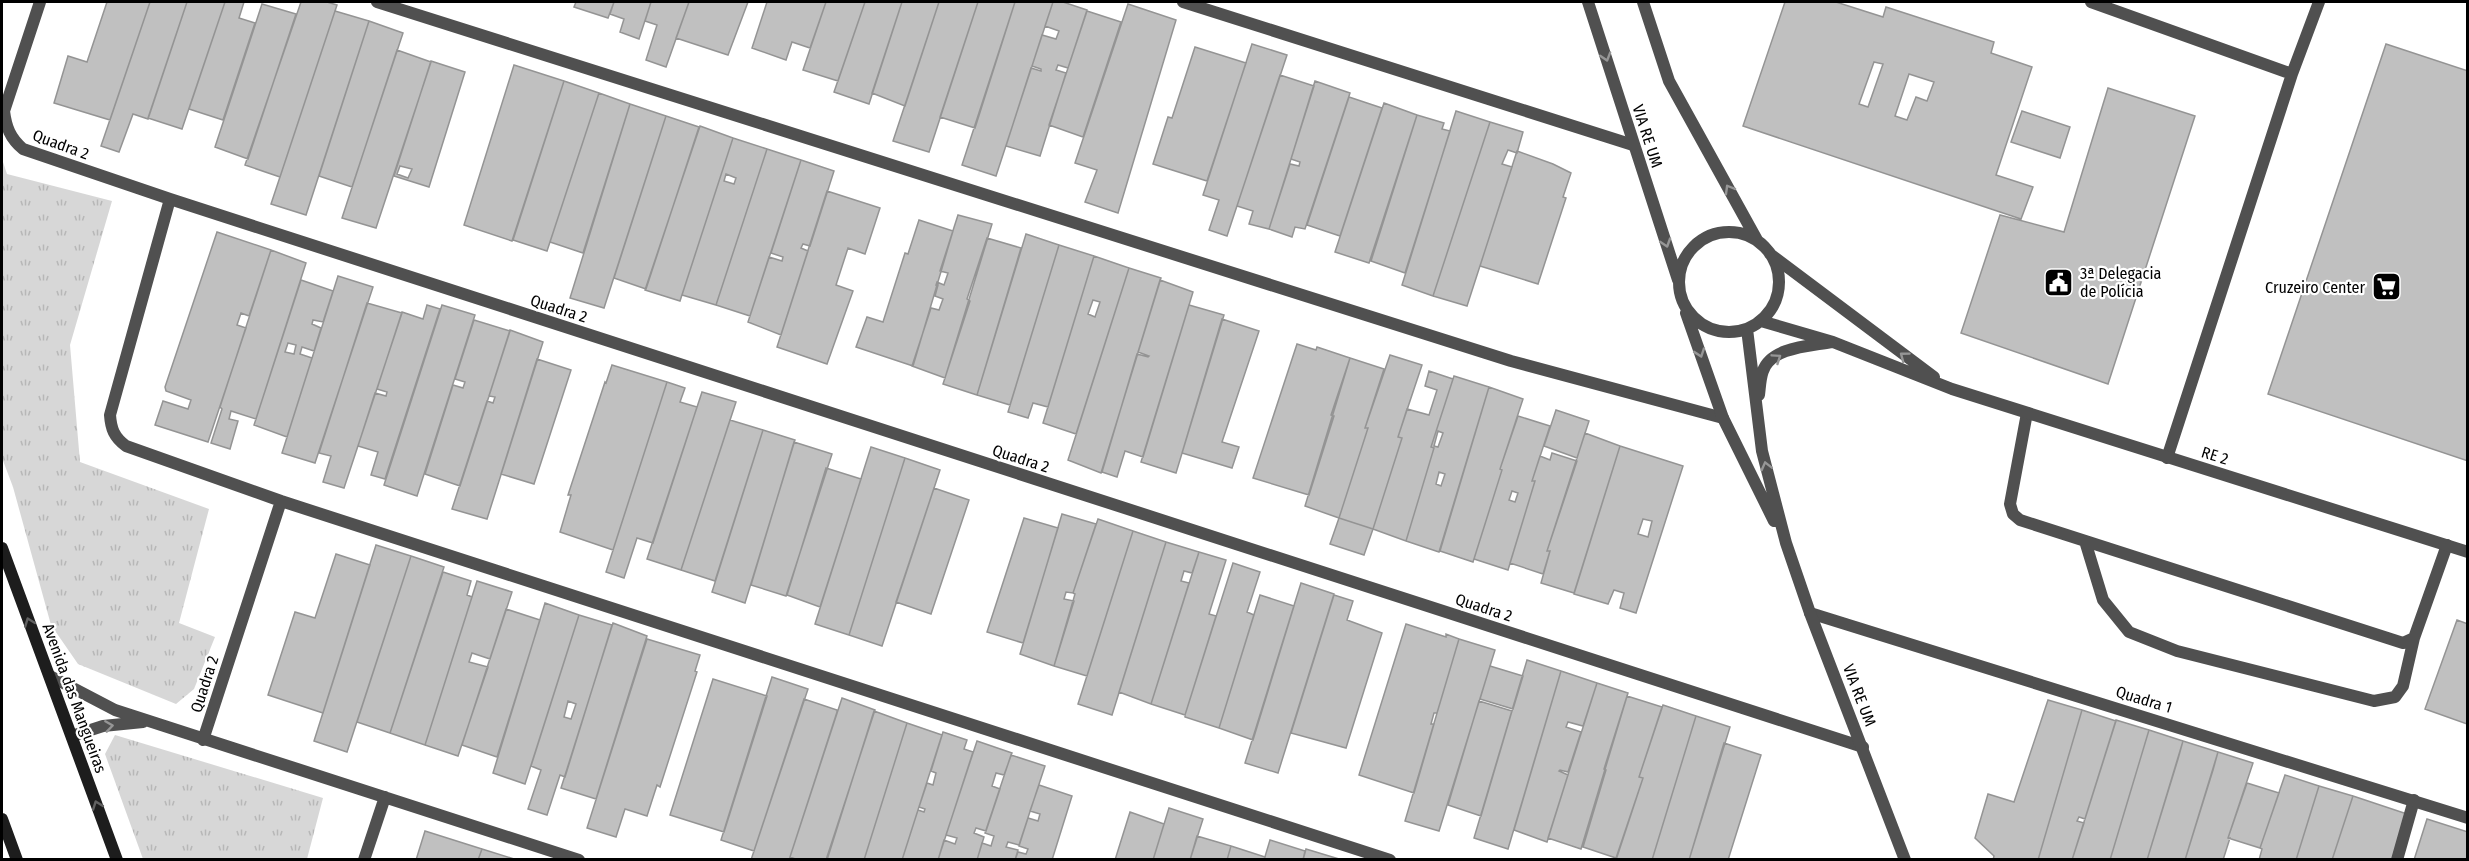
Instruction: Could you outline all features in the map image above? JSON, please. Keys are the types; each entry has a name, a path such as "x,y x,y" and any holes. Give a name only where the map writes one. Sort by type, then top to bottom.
{"main road":[{"name":"Avenida das Mangueiras","path":"2,548 117,860"},
{"path":"2,819 17,860"}],"street":[{"name":"Quadra 2","path":"40,2 4,111 6,127 14,142 23,149 170,199 1863,747"},
{"path":"377,2 1511,361 1723,418"},
{"path":"1183,2 1633,145"},
{"name":"VIA RE UM","path":"1588,2 1678,281"},
{"path":"1643,2 1669,81 1757,240 1770,254 1778,273 1778,295 1771,310 1761,321 1747,329 1732,333 1710,329 1692,317 1681,298 1678,281 1683,260 1697,243 1716,233 1737,232 1757,240"},
{"path":"2091,2 2292,74"},
{"path":"2167,458 2292,74 2319,2"},
{"path":"170,199 110,415 111,429 118,440 126,446 281,501 1390,860"},
{"name":"RE 2","path":"1770,254 1905,357 1952,389"},
{"name":"VIA RE UM","path":"1681,298 1723,418 1786,543"},
{"name":"RE 2","path":"1761,321 1833,342 1952,389 2468,552"},
{"name":"VIA RE UM","path":"1747,329 1762,451 1786,543 1810,613 1905,860"},
{"path":"1756,408 1763,369 1776,356 1795,349 1833,342"},
{"path":"2027,413 2010,504 2013,514 2020,520 2403,643 2414,638"},
{"name":"Quadra 2","path":"203,740 281,501"},
{"path":"2085,541 2103,600 2129,632 2177,651 2374,701 2395,698 2403,686 2414,638 2447,545"},
{"name":"Quadra 1","path":"1810,613 2468,818"},
{"name":"Quadra 2","path":"50,676 115,710 579,860"},
{"name":"Quadra 2","path":"72,736 103,726 147,721"},
{"path":"364,860 385,797"},
{"path":"2397,860 2414,800"}],"green space":[{"path":"2,159 7,174 112,201 70,345 80,462 209,509 179,623 215,637 194,689 176,704 78,664 51,625 13,487 2,458"},
{"path":"115,735 323,798 307,859 143,859 105,754"}],"building":[{"path":"107,2 150,2 110,120 54,103 68,56 87,62"},
{"path":"150,2 187,2 148,119 133,114 119,152 101,146"},
{"path":"187,2 225,2 182,129 148,118"},
{"path":"225,2 244,2 239,18 255,23 223,120 189,109"},
{"path":"301,2 327,2 337,5 280,177 245,165"},
{"path":"576,2 614,2 608,18 574,7"},
{"path":"614,2 651,2 639,39 620,32 624,19 610,14"},
{"path":"651,2 689,2 666,67 646,60 657,25 645,21"},
{"path":"689,2 748,2 728,55 676,38"},
{"path":"767,2 826,2 810,48 792,42 786,60 752,48"},
{"path":"826,2 865,2 838,81 803,70"},
{"path":"865,2 902,2 869,104 834,92"},
{"path":"902,2 939,2 905,106 872,93"},
{"path":"939,2 978,2 929,152 893,141"},
{"path":"978,2 1015,2 975,128 940,117"},
{"path":"1015,2 1053,2 996,176 962,165"},
{"path":"1053,2 1063,2 1087,10 1068,68 1058,65 1056,70 1066,73 1040,156 1006,146 1031,68 1041,71 1032,66 1042,35 1056,39 1059,31 1045,26"},
{"path":"1785,2 1836,2 1883,17 1886,7 1994,42 1991,53 2032,67 1996,175 2033,187 2021,219 1743,126","holes":["1874,62 1883,64 1868,107 1859,104","1909,74 1934,82 1927,101 1916,97 1907,120 1895,116"]},
{"path":"262,4 296,14 248,159 215,147"},
{"path":"1128,4 1176,20 1118,213 1085,202 1097,170 1075,163"},
{"path":"335,11 369,21 306,215 271,204"},
{"path":"1087,11 1121,22 1083,137 1049,125"},
{"path":"369,21 403,33 352,187 319,176"},
{"path":"1252,44 1287,55 1227,236 1209,230 1219,200 1203,195"},
{"name":"Cruzeiro Center","path":"2386,44 2468,71 2468,461 2268,394"},
{"path":"1195,47 1246,63 1207,181 1153,164 1168,117 1172,118"},
{"path":"397,50 431,62 376,228 342,218"},
{"path":"431,61 465,72 429,187 394,176","holes":["400,166 412,169 408,178 397,174"]},
{"path":"514,65 564,81 512,241 464,225"},
{"path":"1280,75 1314,86 1269,229 1249,224 1253,211 1237,206"},
{"path":"564,81 599,93 547,251 513,240"},
{"path":"1315,81 1350,93 1305,229 1295,227 1292,237 1269,229 1290,164 1299,166 1300,162 1291,159"},
{"name":"3ª Delegacia de Polícia","path":"2108,88 2195,116 2108,384 1961,333 2000,215 2064,232"},
{"path":"599,93 630,104 583,253 550,242"},
{"path":"1349,97 1382,108 1340,236 1307,225"},
{"path":"1384,103 1417,115 1369,263 1335,252"},
{"path":"630,104 666,116 604,308 570,298"},
{"path":"1456,111 1490,122 1433,296 1402,285"},
{"path":"2022,111 2070,127 2060,158 2011,142"},
{"path":"1417,115 1444,123 1442,129 1450,131 1405,273 1371,261"},
{"path":"666,116 699,127 646,289 614,278"},
{"path":"1490,122 1523,132 1517,153 1508,150 1502,164 1512,167 1467,306 1433,296"},
{"path":"700,126 733,138 680,301 645,290"},
{"path":"733,138 767,149 716,305 682,295","holes":["726,174 736,178 734,184 724,181"]},
{"path":"767,149 801,160 750,316 716,305"},
{"path":"1517,151 1571,173 1563,197 1566,198 1538,284 1480,266"},
{"path":"801,160 834,171 810,246 803,244 801,248 808,251 781,335 748,322 769,257 782,261 783,257 771,253"},
{"path":"827,191 880,208 865,254 848,248 836,285 853,291 827,364 777,347"},
{"path":"958,215 992,224 945,378 912,366 931,308 939,310 943,299 935,296 938,285 936,285 937,282 944,285 948,273 940,271"},
{"path":"919,220 953,231 913,366 856,347 867,317 883,322 905,253 908,254"},
{"path":"217,232 271,250 249,316 241,313 237,325 246,328 208,442 155,425 163,401 188,409 191,400 166,391 165,387"},
{"path":"1026,234 1059,245 1010,405 977,395"},
{"path":"987,238 1021,248 977,395 943,384 970,301 967,299"},
{"path":"1059,245 1094,256 1048,407 1033,403 1028,418 1008,412"},
{"path":"271,250 306,263 256,419 231,411 229,419 238,421 230,449 211,443 222,409 220,407"},
{"path":"1094,256 1129,268 1076,434 1043,423","holes":["1093,300 1100,302 1095,317 1088,314"]},
{"path":"1129,268 1161,278 1101,473 1068,460"},
{"path":"338,276 373,287 315,463 282,453"},
{"path":"301,280 333,291 323,322 313,320 312,324 321,328 314,351 302,347 300,354 312,358 287,437 254,425","holes":["288,343 296,345 294,354 285,352"]},
{"path":"1160,280 1193,292 1143,457 1125,451 1117,477 1102,472 1137,354 1149,356 1138,352"},
{"path":"367,303 402,313 344,488 323,482 331,456 319,453"},
{"path":"427,305 440,309 385,479 371,475 378,452 358,446 375,393 386,396 387,392 377,389 402,312 423,319"},
{"path":"442,305 475,315 417,496 384,485"},
{"path":"1189,305 1224,315 1176,473 1141,462"},
{"path":"1222,319 1259,331 1222,442 1239,447 1232,468 1182,453"},
{"path":"474,320 510,331 460,486 425,474 453,385 463,388 465,382 455,379"},
{"path":"510,330 543,342 487,519 452,509 487,401 493,403 495,397 489,396"},
{"path":"1297,344 1316,350 1317,347 1350,358 1331,415 1334,416 1309,495 1253,478"},
{"path":"1390,355 1422,365 1398,437 1402,438 1373,529 1339,518 1368,428 1365,428"},
{"path":"1350,358 1384,369 1339,518 1305,506"},
{"path":"537,359 571,370 534,484 501,474"},
{"path":"612,365 667,382 613,550 560,532 571,495 568,495"},
{"path":"1429,371 1453,379 1431,447 1434,448 1406,541 1373,529 1402,438 1398,437 1407,409 1429,415 1437,390 1425,386"},
{"path":"1454,376 1489,387 1439,552 1406,541 1434,448 1431,447","holes":["1438,431 1443,433 1438,447 1434,446","1439,472 1445,474 1441,486 1436,484"]},
{"path":"667,382 685,388 680,402 697,407 653,543 637,538 624,578 606,572"},
{"path":"1489,387 1523,399 1473,562 1440,551"},
{"path":"702,392 736,402 681,570 647,559"},
{"path":"1556,410 1589,421 1577,458 1544,446"},
{"path":"1518,416 1550,426 1532,481 1535,481 1508,570 1474,559 1502,470 1500,469","holes":["1512,491 1518,493 1515,502 1509,500"]},
{"path":"730,420 763,430 715,581 681,570"},
{"path":"763,430 795,440 745,603 712,592"},
{"path":"1585,433 1620,446 1574,593 1541,583 1550,551 1547,551"},
{"path":"794,442 832,454 786,596 751,585"},
{"path":"1620,446 1683,466 1636,613 1620,608 1624,593 1614,590 1608,604 1574,594","holes":["1643,519 1652,521 1648,537 1638,534"]},
{"path":"871,447 905,458 849,635 815,624"},
{"path":"1552,453 1577,461 1547,551 1550,551 1543,574 1510,563 1535,481 1532,481 1540,456 1550,460"},
{"path":"905,458 940,470 882,646 849,635"},
{"path":"826,468 861,479 820,607 787,595"},
{"path":"934,488 969,500 931,614 896,602"},
{"path":"1062,514 1096,524 1073,593 1066,592 1064,599 1074,601 1054,666 1020,654"},
{"path":"1024,518 1058,528 1023,643 987,632"},
{"path":"1339,518 1373,529 1364,555 1330,544"},
{"path":"1098,519 1133,531 1087,676 1054,666 1075,594 1073,593"},
{"path":"1133,531 1166,542 1112,715 1078,704"},
{"path":"1166,542 1199,552 1192,573 1184,571 1181,581 1189,583 1151,704 1119,692"},
{"path":"376,545 411,556 347,752 314,741"},
{"path":"1199,552 1226,560 1209,614 1216,616 1185,715 1151,704"},
{"path":"336,554 370,565 323,713 268,695 295,612 315,618"},
{"path":"411,556 444,567 390,733 357,722"},
{"path":"1233,563 1260,572 1247,612 1254,615 1219,728 1185,717 1185,715"},
{"path":"443,572 471,581 467,595 472,597 425,745 390,733"},
{"path":"477,581 512,592 490,659 472,653 469,662 488,667 458,756 425,745"},
{"path":"1301,583 1334,594 1278,773 1245,763"},
{"path":"1260,595 1294,606 1253,740 1219,728"},
{"path":"1334,595 1353,601 1347,620 1382,633 1346,748 1291,733"},
{"path":"545,603 579,615 525,784 493,773"},
{"path":"506,609 540,620 497,757 462,745"},
{"path":"579,615 612,625 565,777 560,775 547,815 528,809 541,770 531,766","holes":["568,701 576,704 571,719 564,717"]},
{"path":"2457,620 2468,624 2467,724 2425,709"},
{"path":"613,623 647,636 596,799 561,788"},
{"path":"1406,624 1459,639 1437,713 1434,713 1431,724 1434,724 1414,793 1359,775"},
{"path":"647,639 700,655 695,671 697,672 660,787 657,785 647,816 625,809 616,837 587,828"},
{"path":"1459,639 1495,650 1439,831 1405,821"},
{"path":"1527,660 1561,671 1508,849 1474,838"},
{"path":"1490,666 1523,676 1513,709 1480,699"},
{"path":"1561,671 1597,683 1583,726 1568,722 1566,727 1581,732 1568,772 1559,771 1568,775 1547,842 1514,830"},
{"path":"772,677 808,689 754,851 721,840"},
{"path":"713,679 767,696 724,832 670,815"},
{"path":"1597,683 1628,693 1581,849 1548,838"},
{"path":"1627,696 1662,707 1639,777 1643,778 1616,858 1583,847"},
{"path":"842,698 875,710 826,860 798,860 790,857"},
{"path":"804,699 837,710 837,712 789,860 751,860"},
{"path":"2048,700 2082,710 2038,860 1993,860 1994,856 1975,838 1988,794 2014,802"},
{"path":"1479,701 1512,711 1481,816 1448,805"},
{"path":"1663,705 1696,716 1652,860 1616,860 1643,778 1639,777"},
{"path":"2082,710 2116,721 2085,819 2079,817 2077,821 2084,823 2072,860 2038,860"},
{"path":"874,711 907,723 864,860 827,860"},
{"path":"1696,716 1730,727 1689,860 1652,860"},
{"path":"2116,720 2149,730 2110,860 2072,860"},
{"path":"907,723 942,735 902,860 864,860"},
{"path":"2149,730 2183,741 2178,759 2147,860 2110,860"},
{"path":"943,732 967,740 964,749 973,752 938,860 902,860 918,810 924,812 925,809 919,807 927,783 933,785 936,773 931,771"},
{"path":"977,741 1012,753 1004,775 996,773 992,786 1000,789 986,831 976,828 974,833 984,837 977,860 938,860 944,840 955,844 957,838 946,835"},
{"path":"2183,741 2218,752 2213,770 2185,860 2147,860"},
{"path":"1724,743 1761,755 1728,860 1689,860"},
{"path":"2218,752 2253,763 2223,860 2185,860"},
{"path":"1011,755 1045,766 1019,845 1008,842 1006,847 1018,850 1015,860 977,860 982,843 991,846 994,836 985,833"},
{"path":"2285,775 2319,786 2296,860 2259,860 2262,849 2260,848"},
{"path":"2247,783 2279,793 2260,848 2228,838"},
{"path":"1039,785 1072,796 1052,860 1015,860 1018,852 1026,854 1028,849 1019,846 1028,818 1038,821 1040,814 1030,811"},
{"path":"2319,786 2353,796 2332,860 2296,860"},
{"path":"2353,796 2407,814 2392,860 2332,860"},
{"path":"1169,808 1203,819 1190,860 1153,860"},
{"path":"1130,812 1164,824 1153,860 1115,860"},
{"path":"2427,819 2468,832 2468,860 2414,860"},
{"path":"425,831 482,849 478,860 416,860"},
{"path":"1197,836 1231,846 1227,860 1190,860"},
{"path":"1270,840 1305,851 1303,860 1264,860"},
{"path":"1231,846 1265,857 1264,860 1227,860"},
{"path":"482,849 514,859 478,860"},
{"path":"1306,849 1339,859 1303,860"}],"place":[{"name":"3ª Delegacia de Polícia","path":"2059,282"},
{"name":"Cruzeiro Center","path":"2386,287"}]}
